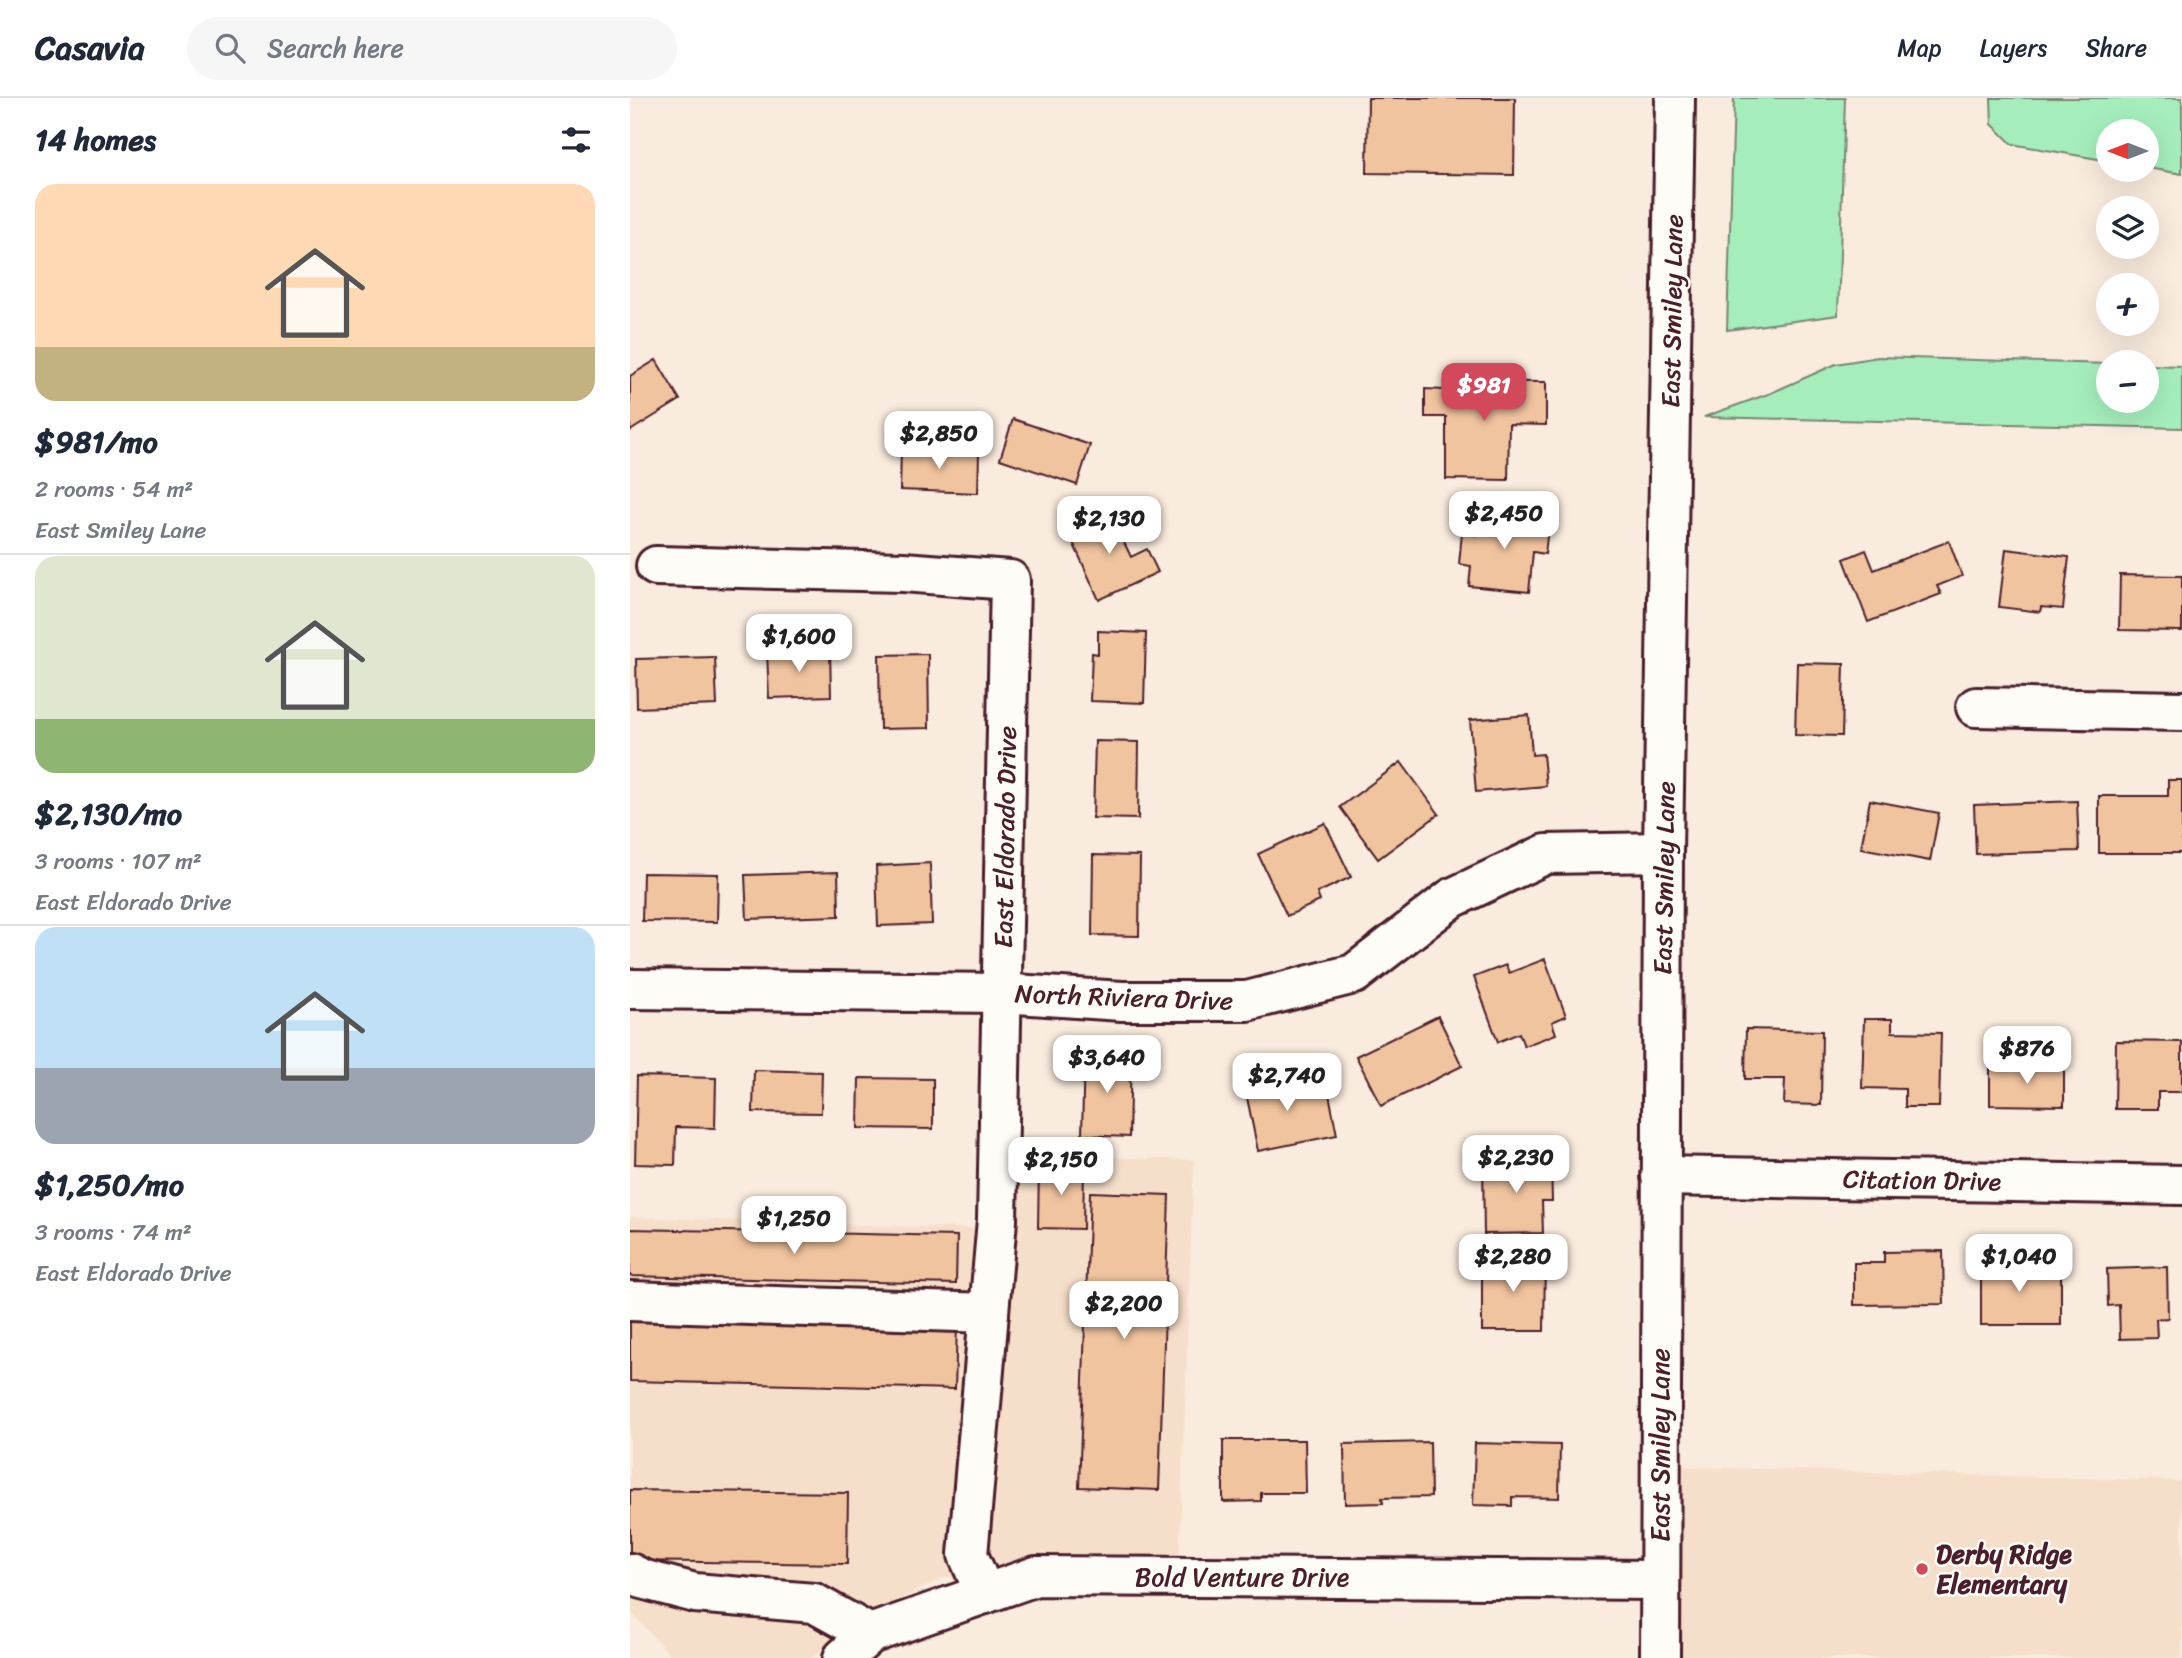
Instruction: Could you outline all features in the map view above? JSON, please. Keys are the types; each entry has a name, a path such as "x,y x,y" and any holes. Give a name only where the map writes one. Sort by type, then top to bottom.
{"street":[{"name":"East Smiley Lane","path":"1660,1658 1664,852 1675,98"},
{"name":"East Eldorado Drive","path":"656,566 903,572 1010,580 997,1220 968,1555 985,1594"},
{"path":"1976,707 2182,711"},
{"name":"North Riviera Drive","path":"630,989 1001,993 1122,1001 1247,1001 1354,974 1452,898 1546,854 1664,852"},
{"name":"Citation Drive","path":"1661,1176 2182,1185"},
{"path":"630,1301 989,1313"},
{"path":"630,1573 642,1579 695,1593 814,1603 857,1646"},
{"name":"Bold Venture Drive","path":"857,1646 1036,1576 1660,1580"}],"shaded area":[{"path":"1017,1155 1194,1160 1179,1564 1003,1568 941,1579 865,1617 811,1658 673,1658 630,1611 630,1217 1016,1230"},
{"name":"Derby Ridge Elementary","path":"1660,1466 2182,1481 2182,1658 1665,1658"}],"green space":[{"path":"1734,98 1845,98 1838,315 1727,330"},
{"path":"1991,98 2182,98 2182,174 2160,170 2160,119 2096,119 2096,159 2012,144 1992,124"},
{"path":"1878,357 2096,364 2096,413 2159,413 2159,365 2182,366 2182,428 1704,417 1771,393 1836,364"}],"building":[{"path":"1368,98 1515,98 1514,175 1367,173"},
{"path":"656,360 680,400 630,431 630,376"},
{"path":"1445,381 1546,382 1546,425 1509,424 1508,480 1446,479 1446,417 1425,417 1425,389 1445,390"},
{"path":"1013,419 1090,445 1077,485 1000,459"},
{"path":"901,449 979,453 978,493 900,490"},
{"path":"1108,509 1131,557 1147,549 1158,572 1099,600 1067,529"},
{"path":"1479,512 1549,519 1545,554 1533,552 1529,592 1469,586 1471,566 1459,564 1462,533 1477,535"},
{"path":"1949,541 1962,576 1937,586 1941,594 1868,622 1844,559 1866,550 1874,570"},
{"path":"2006,549 2069,557 2063,609 2041,607 2040,612 1999,607"},
{"path":"2120,575 2182,576 2182,631 2119,630"},
{"path":"1098,631 1146,633 1144,703 1090,701 1092,653 1098,654"},
{"path":"830,650 831,696 769,698 767,652"},
{"path":"928,654 929,728 880,729 879,655"},
{"path":"715,657 717,705 637,708 636,659"},
{"path":"1797,663 1844,664 1842,736 1795,735"},
{"path":"1529,715 1532,755 1543,754 1546,786 1476,792 1470,720"},
{"path":"1095,741 1139,742 1138,819 1093,818"},
{"path":"1401,762 1439,814 1378,859 1340,807"},
{"path":"2168,780 2182,780 2182,853 2099,853 2099,796 2168,796"},
{"path":"1870,800 1939,813 1930,861 1861,848"},
{"path":"2077,801 2079,851 1976,854 1974,805"},
{"path":"1325,823 1351,877 1317,893 1320,901 1287,916 1258,854"},
{"path":"1093,855 1140,856 1139,936 1092,935"},
{"path":"930,863 932,924 878,926 876,866"},
{"path":"838,872 839,916 747,919 745,875"},
{"path":"643,873 718,874 717,922 642,921"},
{"path":"1545,959 1566,1016 1552,1022 1556,1034 1524,1046 1519,1033 1498,1042 1474,977 1506,965 1509,973"},
{"path":"1438,1016 1462,1066 1381,1106 1356,1056"},
{"path":"1864,1019 1892,1019 1892,1032 1941,1033 1939,1107 1905,1107 1905,1089 1862,1088"},
{"path":"1746,1029 1822,1031 1821,1105 1784,1104 1785,1079 1745,1079"},
{"path":"2116,1041 2182,1042 2182,1092 2158,1092 2158,1109 2115,1109"},
{"path":"1084,1053 1131,1054 1129,1137 1082,1135"},
{"path":"1990,1065 2064,1066 2064,1106 1990,1105"},
{"path":"754,1070 822,1072 821,1113 753,1112"},
{"path":"1277,1071 1283,1098 1328,1089 1337,1135 1258,1151 1243,1078"},
{"path":"637,1076 716,1078 715,1128 676,1127 675,1165 635,1164"},
{"path":"859,1078 933,1079 933,1129 858,1128"},
{"path":"1483,1160 1551,1160 1552,1201 1542,1201 1543,1233 1484,1234"},
{"path":"1039,1165 1084,1166 1083,1229 1038,1228"},
{"path":"1090,1192 1169,1195 1159,1490 1079,1487"},
{"path":"630,1229 957,1236 956,1284 630,1276"},
{"path":"1943,1251 1944,1304 1854,1305 1854,1263 1884,1263 1884,1252"},
{"path":"1482,1257 1545,1258 1544,1331 1482,1331"},
{"path":"1981,1260 2030,1260 2030,1272 2061,1271 2061,1325 1981,1325"},
{"path":"2167,1267 2168,1318 2156,1319 2157,1338 2120,1339 2119,1305 2108,1306 2107,1269"},
{"path":"630,1316 957,1324 955,1389 630,1381"},
{"path":"1223,1440 1305,1440 1306,1493 1261,1493 1261,1501 1223,1502"},
{"path":"1430,1442 1431,1497 1382,1498 1383,1503 1345,1504 1344,1444"},
{"path":"1475,1443 1560,1445 1559,1498 1512,1497 1512,1506 1473,1505"},
{"path":"630,1490 848,1493 847,1564 630,1561"}],"place":[{"name":"Derby Ridge Elementary","path":"1922,1569"}]}
